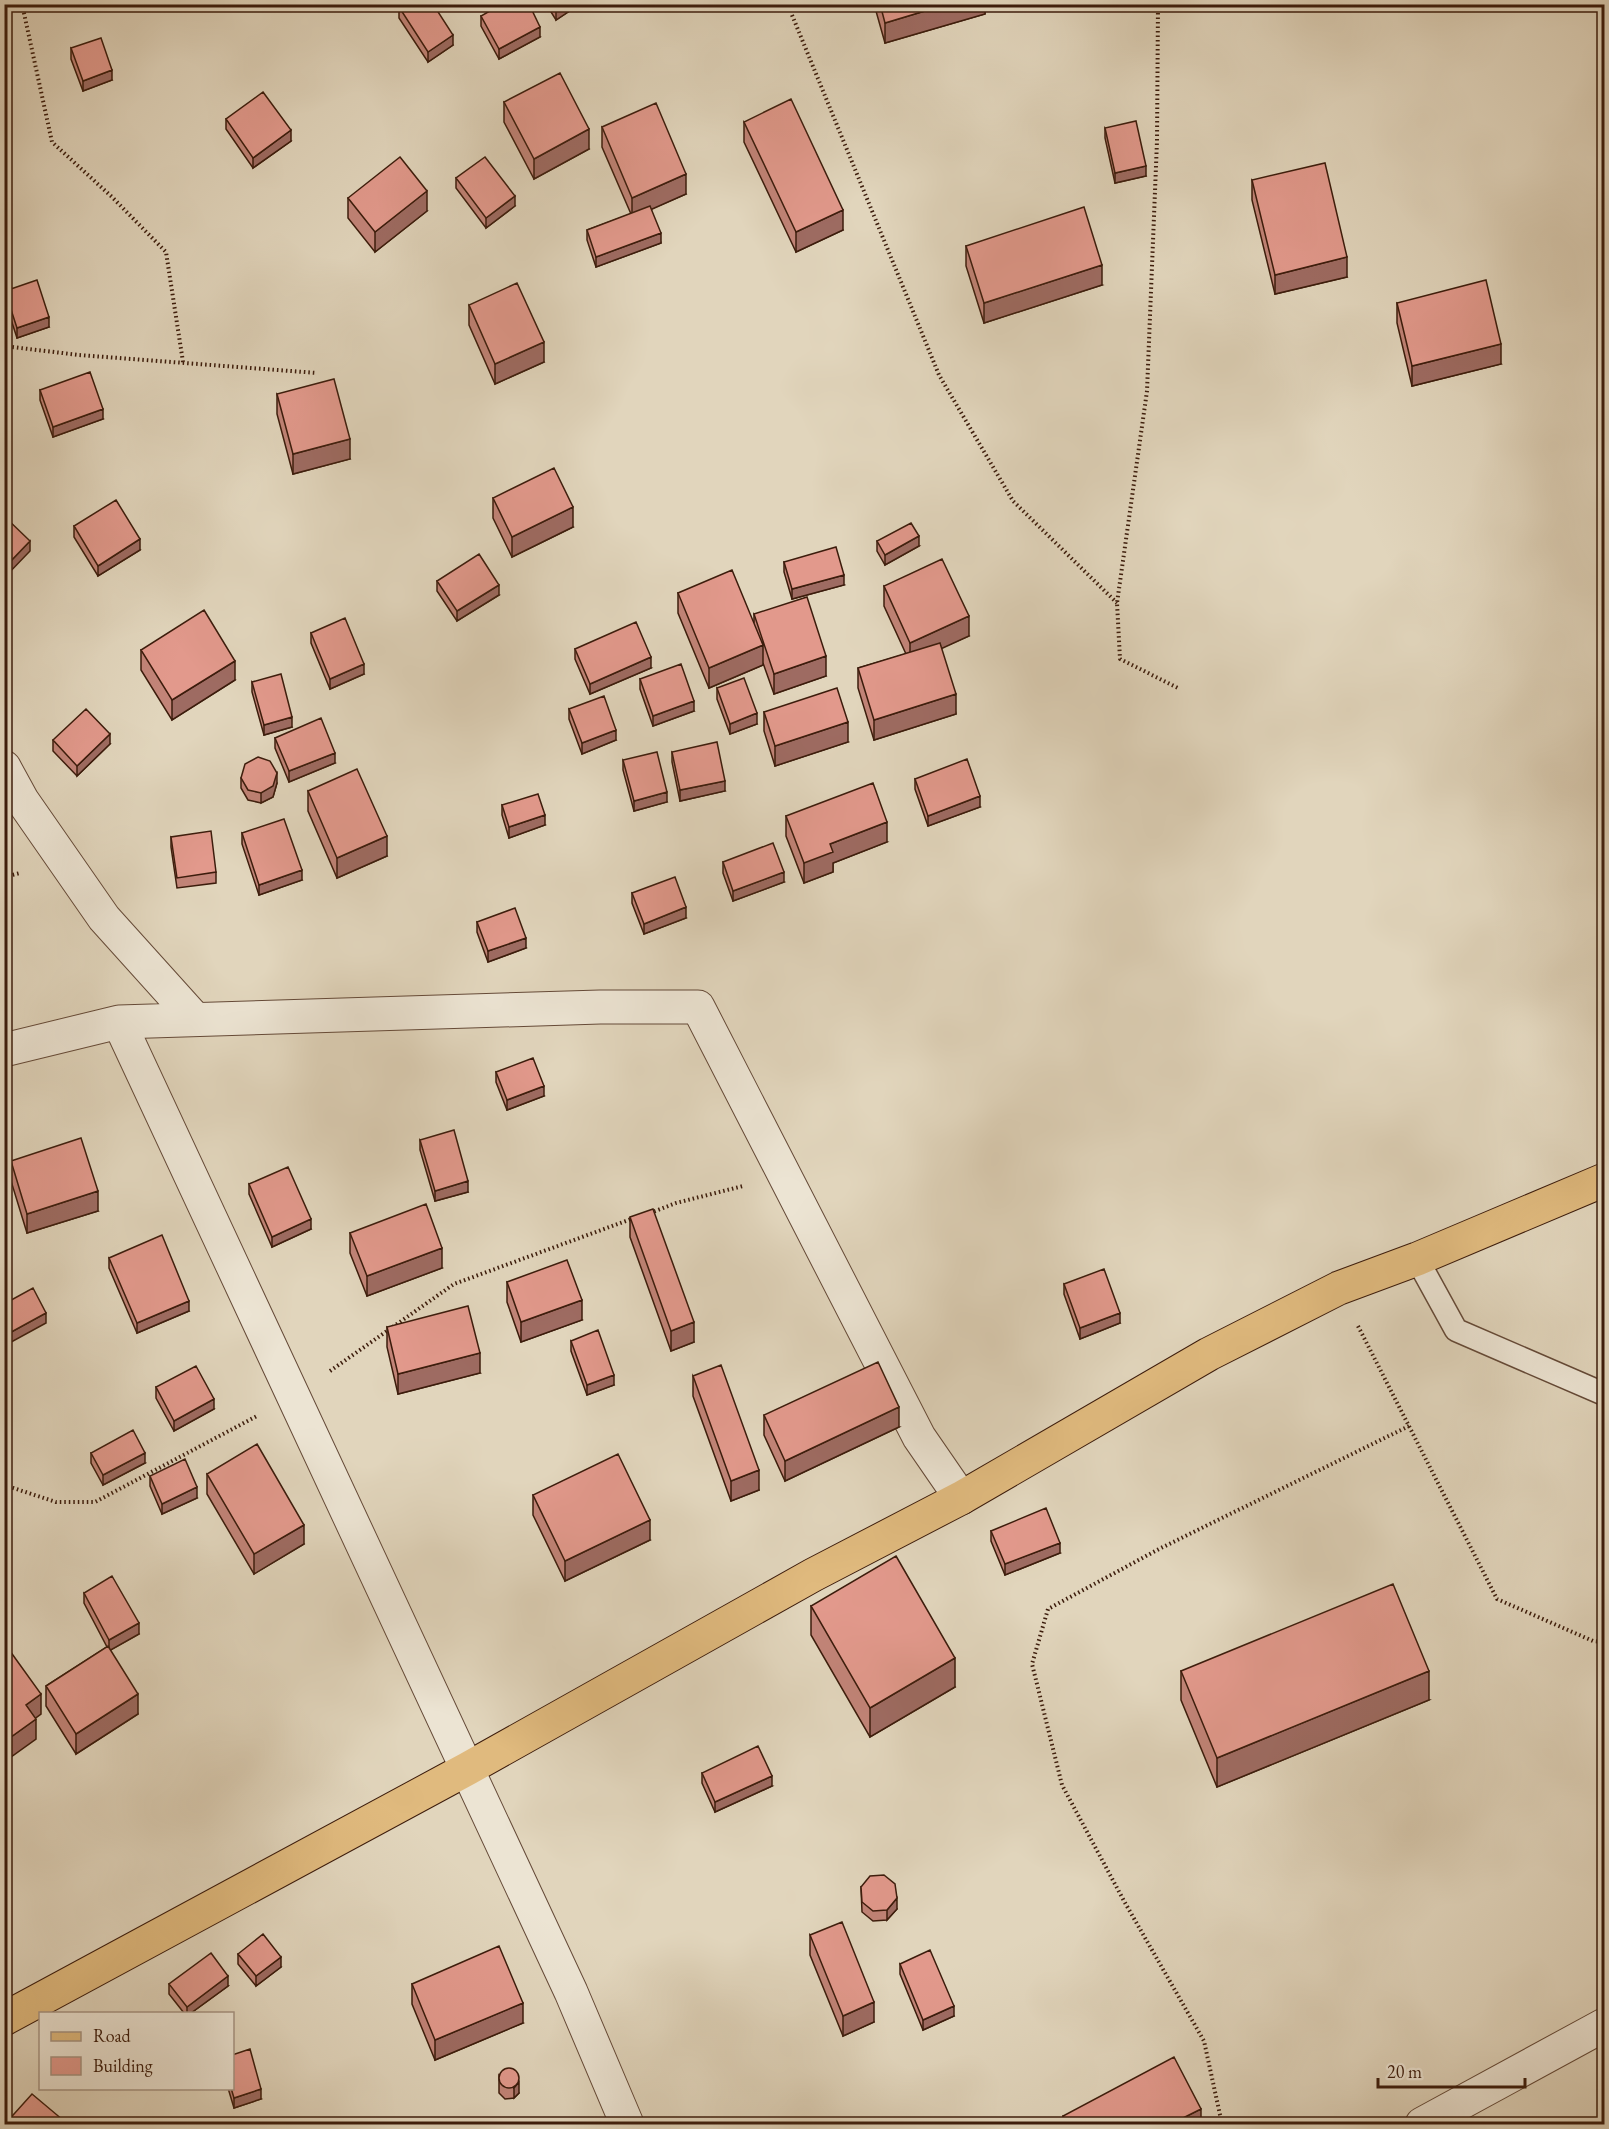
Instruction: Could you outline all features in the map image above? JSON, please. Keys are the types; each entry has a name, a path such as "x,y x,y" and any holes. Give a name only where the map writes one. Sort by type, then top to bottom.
{"main road":[{"path":"4,2019 466,1769 813,1575 961,1498 1209,1354 1339,1288 1417,1259 1605,1179"}],"street":[{"path":"4,767 22,800 104,918 195,1019"},
{"path":"4,1050 119,1022 600,1007 698,1007 919,1437 961,1498"},
{"path":"119,1022 571,1992 627,2124"},
{"path":"1422,2124 1605,2025"}],"lane":[{"path":"1417,1259 1456,1330 1605,1394"}],"path":[{"path":"22,4 52,142 166,252 183,362"},
{"path":"1158,4 1156,141 1147,391 1117,603 1120,659 1180,689"},
{"path":"792,15 939,375 1013,501 1117,603"},
{"path":"4,344 12,347 79,355 317,373"},
{"path":"4,1485 56,1502 94,1502 295,1396 454,1284 676,1203 785,1175"},
{"path":"1339,1288 1497,1599 1593,1641 1605,1642"},
{"path":"1222,2124 1204,2041 1124,1901 1062,1785 1032,1664 1048,1609 1159,1549 1409,1426"}],"building":[{"path":"404,4 433,4 453,35 428,52 399,7"},
{"path":"502,4 529,4 540,27 499,49 481,16"},
{"path":"880,4 948,4 885,23"},
{"path":"101,38 112,70 83,81 71,48"},
{"path":"560,73 589,129 534,159 504,102"},
{"path":"263,92 291,130 253,158 226,119"},
{"path":"791,99 843,210 796,232 744,122"},
{"path":"656,103 686,174 632,198 602,127"},
{"path":"1136,121 1146,166 1115,173 1105,128"},
{"path":"400,157 427,191 375,232 348,198"},
{"path":"485,157 515,196 486,218 456,178"},
{"path":"1325,163 1347,257 1275,275 1252,180"},
{"path":"650,206 661,233 596,257 587,230"},
{"path":"1084,207 1102,265 984,303 966,246"},
{"path":"37,280 49,317 17,328 5,291"},
{"path":"1486,280 1501,344 1412,366 1397,303"},
{"path":"517,283 544,342 495,364 469,305"},
{"path":"90,372 103,409 53,427 40,390"},
{"path":"334,379 350,439 293,454 277,394"},
{"path":"554,468 573,507 512,537 493,498"},
{"path":"116,500 140,539 98,566 74,526"},
{"path":"4,516 30,541 6,566 4,565"},
{"path":"911,523 919,536 885,555 877,541"},
{"path":"836,547 844,575 792,589 784,562"},
{"path":"479,554 499,585 457,611 437,581"},
{"path":"942,559 969,616 910,643 884,586"},
{"path":"732,570 763,645 709,668 678,593"},
{"path":"807,597 826,656 774,674 754,614"},
{"path":"204,610 235,661 172,700 141,650"},
{"path":"345,618 364,664 330,679 311,633"},
{"path":"636,622 651,657 590,684 575,649"},
{"path":"940,643 956,694 874,720 858,668"},
{"path":"681,664 694,701 653,716 640,679"},
{"path":"281,674 292,717 264,725 252,682"},
{"path":"744,678 757,713 730,724 717,688"},
{"path":"837,688 848,722 775,746 764,712"},
{"path":"604,696 616,730 582,743 569,709"},
{"path":"86,709 110,734 77,766 53,740"},
{"path":"321,718 335,753 289,771 275,738"},
{"path":"717,742 725,781 680,790 672,752"},
{"path":"657,752 667,792 634,801 623,760"},
{"path":"258,757 270,761 277,773 273,786 261,793 248,790 241,778 245,764"},
{"path":"967,759 980,796 928,816 915,779"},
{"path":"357,769 387,836 337,858 308,791"},
{"path":"873,783 887,822 830,844 833,852 804,863 786,816"},
{"path":"538,794 545,815 509,827 502,805"},
{"path":"284,819 302,870 259,885 242,833"},
{"path":"211,831 216,872 177,878 171,837"},
{"path":"773,843 784,872 733,891 723,862"},
{"path":"675,877 686,907 644,924 632,893"},
{"path":"515,908 526,938 488,951 477,922"},
{"path":"533,1058 544,1086 507,1100 496,1072"},
{"path":"454,1130 468,1181 435,1191 420,1140"},
{"path":"81,1138 98,1191 27,1214 11,1161"},
{"path":"288,1167 311,1219 272,1237 249,1184"},
{"path":"426,1204 442,1248 367,1276 350,1233"},
{"path":"653,1209 694,1322 671,1331 630,1217"},
{"path":"162,1235 189,1301 137,1323 109,1258"},
{"path":"567,1260 582,1300 521,1322 507,1282"},
{"path":"1104,1269 1120,1313 1080,1328 1064,1284"},
{"path":"33,1288 46,1313 4,1336 4,1304"},
{"path":"468,1306 480,1353 398,1374 387,1327"},
{"path":"598,1330 614,1375 587,1385 571,1341"},
{"path":"878,1362 899,1407 785,1461 764,1415"},
{"path":"721,1365 759,1470 731,1481 693,1376"},
{"path":"196,1366 214,1399 174,1421 156,1387"},
{"path":"133,1430 145,1453 103,1475 91,1453"},
{"path":"257,1444 304,1525 254,1554 207,1474"},
{"path":"618,1454 650,1520 565,1561 533,1495"},
{"path":"185,1459 197,1487 162,1504 150,1476"},
{"path":"1046,1508 1060,1543 1005,1564 991,1531"},
{"path":"896,1556 955,1658 870,1708 811,1606"},
{"path":"112,1576 139,1623 109,1640 84,1593"},
{"path":"1393,1584 1429,1671 1217,1758 1181,1671"},
{"path":"108,1646 138,1694 76,1734 46,1686"},
{"path":"10,1651 41,1694 26,1705 36,1719 4,1742 4,1655"},
{"path":"758,1746 772,1776 715,1802 702,1773"},
{"path":"884,1875 895,1884 897,1898 887,1910 873,1911 862,1902 861,1887 870,1876"},
{"path":"842,1922 874,2002 843,2016 810,1935"},
{"path":"263,1934 281,1957 256,1976 238,1954"},
{"path":"499,1946 523,2003 435,2040 412,1984"},
{"path":"930,1950 954,2006 923,2020 900,1964"},
{"path":"211,1953 228,1976 187,2007 169,1984"},
{"path":"250,2049 261,2089 234,2098 232,2090 234,2090 234,2054"},
{"path":"1174,2057 1201,2109 1171,2124 1068,2124 1063,2116"},
{"path":"505,2068 513,2068 519,2074 519,2082 513,2088 505,2088 499,2082 499,2074"},
{"path":"32,2094 63,2120 60,2124 5,2124"}]}
